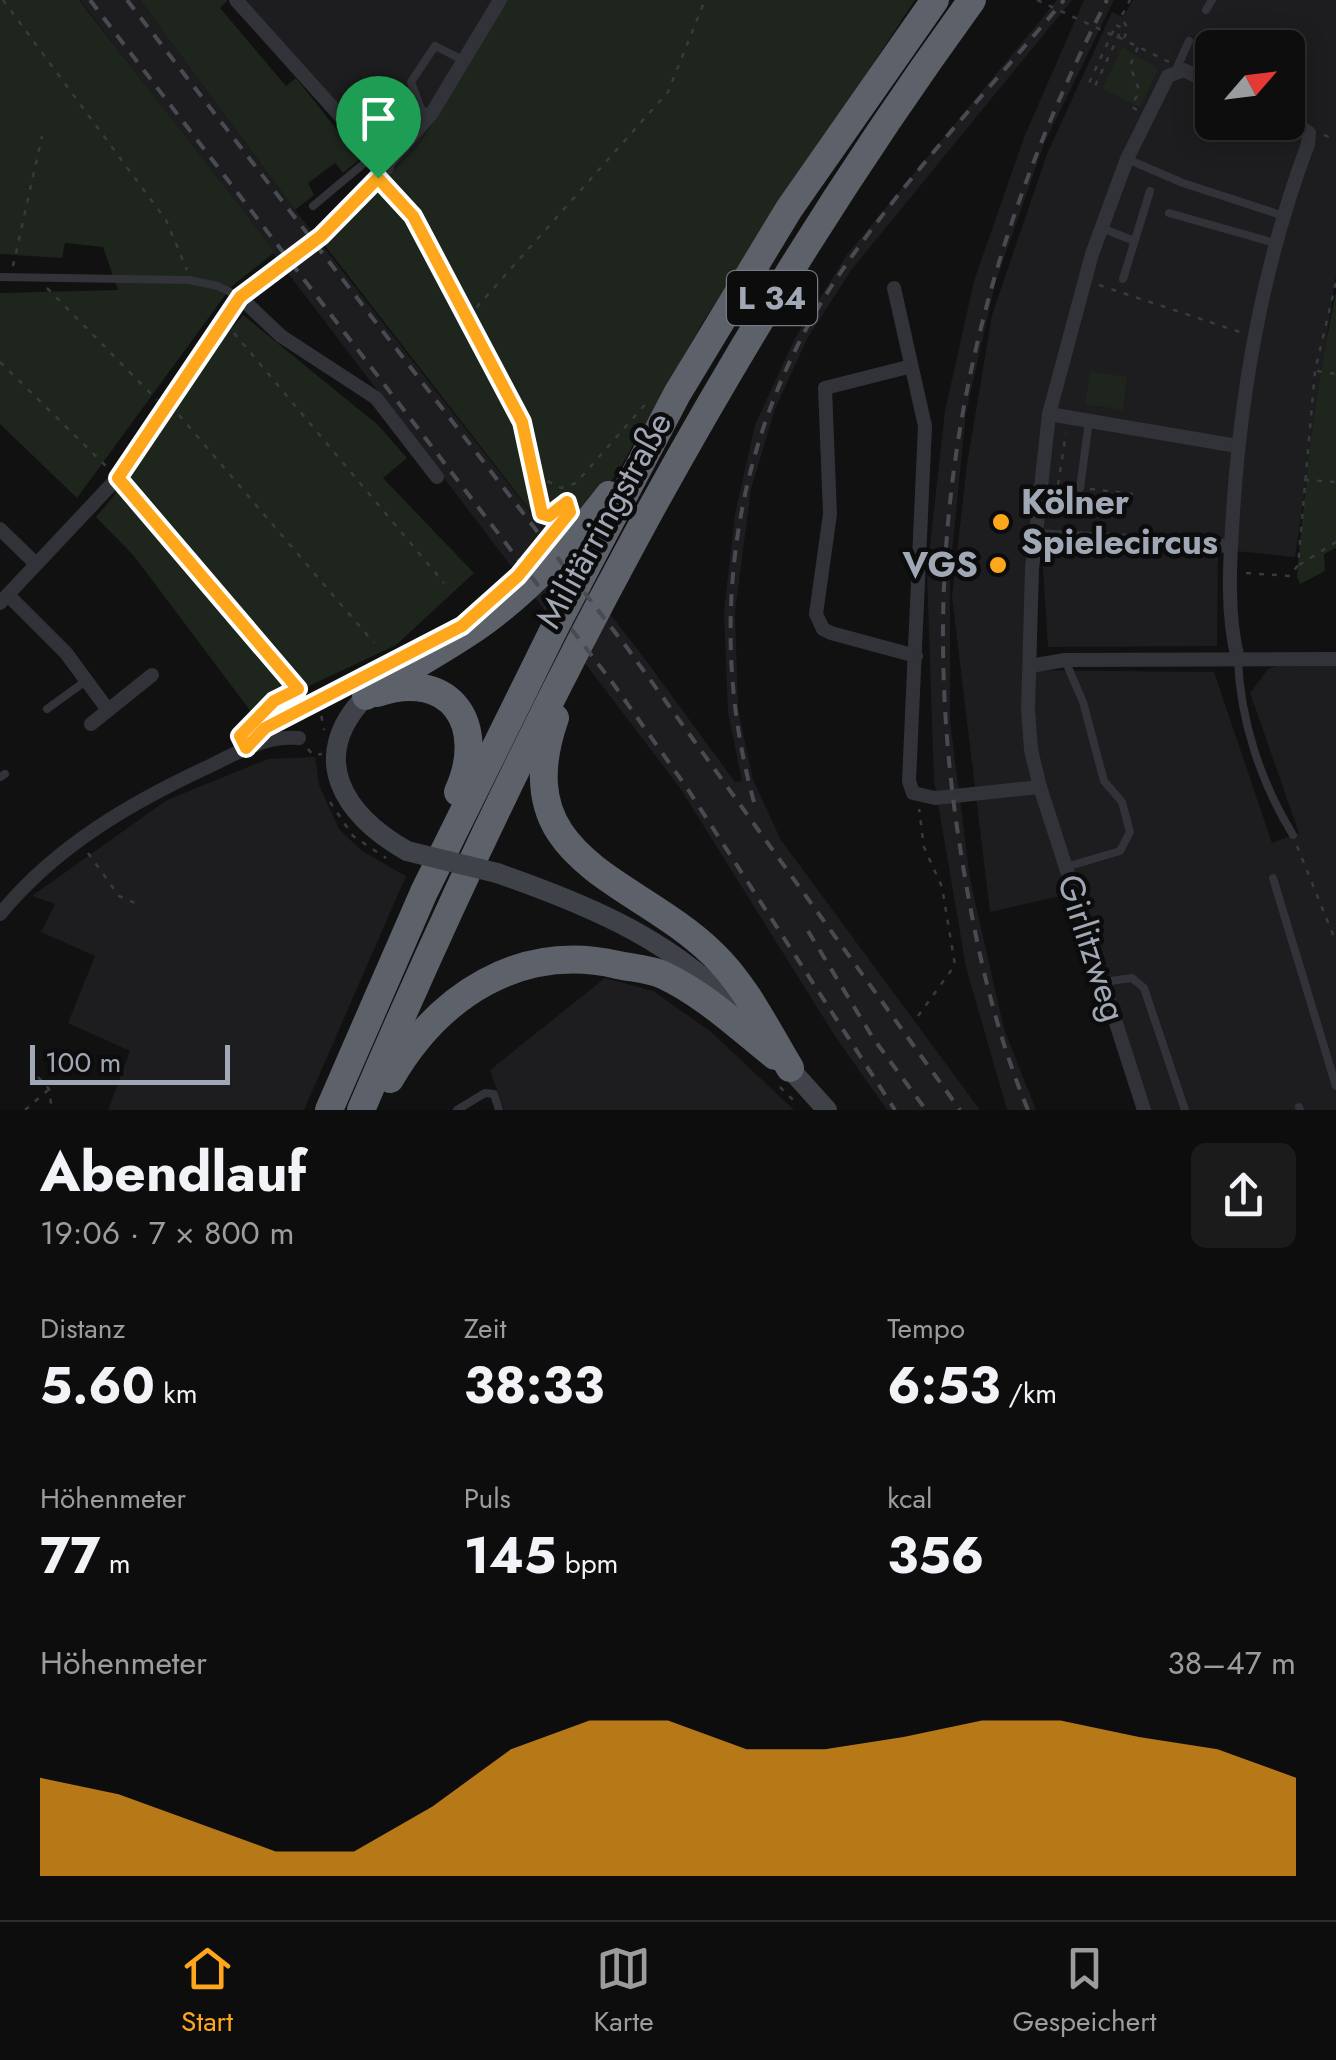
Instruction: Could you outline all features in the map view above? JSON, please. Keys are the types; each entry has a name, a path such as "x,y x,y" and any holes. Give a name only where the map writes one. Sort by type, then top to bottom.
{"highway":[{"name":"Militärringstraße","path":"329,1110 424,892 556,624 677,394 789,209 935,0"},
{"name":"Militärringstraße","path":"362,1107 472,854 562,672 755,325 896,106 972,0"},
{"name":"L 34","path":"950,30 984,0"},
{"name":"L 34","path":"360,690 483,623 531,584 574,540 616,487 677,394"},
{"name":"L 34","path":"614,578 546,746 542,782 548,808 558,833 587,866 681,924 716,956 790,1068"},
{"name":"L 34","path":"360,690 420,686 454,704 466,723 468,769 436,840 424,892"},
{"name":"L 34","path":"362,1107 453,1000 511,968 584,957 662,974 715,1008 790,1068"}],"main road":[{"name":"L 34","path":"360,690 335,752 338,778 352,806 369,826 407,851 497,873 586,904 644,933 736,1007 826,1110"}],"street":[{"path":"236,0 374,155 382,173"},
{"path":"108,710 87,680 4,599 118,478 240,297 327,230 430,116 500,0"},
{"path":"1176,72 1184,70 1195,76"},
{"name":"Girlitzweg","path":"1144,1110 1040,787 1028,724 1035,536 1050,414 1083,280 1101,228 1154,100 1176,72"},
{"path":"1238,659 1232,632 1231,572 1237,446 1253,337 1281,216 1308,133 1305,131"},
{"path":"894,288 908,368 924,426 909,781 919,798 1040,787"},
{"path":"240,297 281,336 376,398 438,478"},
{"path":"908,368 825,388 831,502 816,614 823,629 916,656"},
{"path":"1050,414 1088,426 1237,446"},
{"path":"0,529 36,564"},
{"path":"1035,536 1231,546"},
{"path":"1030,666 1065,660 1336,659"},
{"path":"91,724 152,675"},
{"path":"0,914 63,850 110,817 246,748 280,736 299,738"}],"lane":[{"path":"1206,10 1212,0"},
{"path":"1176,72 1188,41"},
{"path":"430,116 420,109 411,82 436,46 465,62"},
{"path":"313,206 374,155"},
{"path":"1127,159 1281,216"},
{"path":"1123,279 1150,191"},
{"path":"1169,213 1205,227 1229,228 1274,243"},
{"path":"1101,228 1134,241"},
{"path":"5,278 188,280 218,286 240,297"},
{"path":"1080,488 1088,426"},
{"path":"1238,659 1240,700 1253,743 1275,806 1293,834"},
{"path":"1065,660 1083,702 1104,781 1122,802 1130,832 1120,851 1066,867"},
{"path":"47,709 87,680"},
{"path":"1273,878 1336,1086"},
{"path":"1103,982 1132,978 1144,988 1185,1110"},
{"path":"456,1110 484,1093 494,1094 499,1110"}],"path":[{"path":"3,0 166,220 186,262 188,280"},
{"path":"467,318 668,92 706,0"},
{"path":"1037,0 1112,34"},
{"path":"1121,38 1122,28 1116,25 1089,83 1095,86 1128,29 1121,17 1130,0"},
{"path":"1121,38 1170,62 1176,72"},
{"path":"1134,103 1139,90 1130,66 1138,47"},
{"path":"5,278 42,136"},
{"path":"382,173 413,216 522,422 542,514 549,516 567,502 570,512"},
{"path":"37,278 167,405 374,643"},
{"path":"1083,280 1253,337"},
{"path":"1298,565 1315,371 1336,282"},
{"path":"224,320 444,583"},
{"path":"0,362 118,478 298,689 274,701 240,736 246,748 265,728 360,690"},
{"path":"1315,371 1336,374"},
{"path":"535,474 556,487 571,487 656,392 677,394"},
{"path":"1058,485 1066,429 1088,426"},
{"path":"1303,480 1336,482"},
{"path":"1231,572 1290,576 1298,565 1336,542"},
{"path":"313,755 323,754"},
{"path":"918,1016 956,965 938,871 921,835 919,798"},
{"path":"1293,834 1336,942"},
{"path":"85,850 119,896 142,906"},
{"path":"38,1077 49,1089 52,1110"},
{"path":"25,1110 49,1089"}],"shaded area":[{"path":"0,0 79,0 275,252 231,287 77,498 0,424 0,293 118,290 103,247 65,243 62,258 0,254"},
{"path":"80,0 140,0 295,210 642,655 735,782 742,781 728,712 724,612 735,514 755,425 795,338 846,256 1057,0 1072,0 852,269 808,337 775,409 751,489 735,612 738,709 753,780 781,840 980,1110 887,1110 835,1036 680,788"},
{"path":"140,0 228,0 220,8 286,86 296,78 360,159 343,173 335,163 308,183 314,195 295,210"},
{"path":"238,0 505,0 421,142 394,169"},
{"path":"505,0 915,0 703,322 616,475 557,545 323,243 421,142"},
{"path":"1084,0 1114,0 1044,144 995,284 966,413 950,572 950,721 970,879 1004,1029 1036,1110 1007,1110 966,967 934,780 927,572 945,411 974,281 1025,135"},
{"path":"1133,0 1336,0 1336,275 1295,557 1031,530 1022,670 1214,672 1272,843 1299,833 1250,693 1268,669 1280,665 1336,664 1336,1110 1147,1110 1065,895 990,912 952,597 967,464 992,315 1047,154 1112,12 1123,17"},
{"path":"1122,47 1158,69 1140,107 1102,89"},
{"path":"1336,292 1336,548 1324,554 1325,571 1300,584 1297,577 1308,470"},
{"path":"243,315 378,425 407,458 383,478 474,573 396,645 252,713 134,556 96,517"},
{"path":"1090,371 1127,377 1123,410 1085,404"},
{"path":"1213,550 1218,554 1217,646 1048,647 1042,551"},
{"path":"315,757 319,785 339,829 362,851 406,876 304,1110 108,1110 130,1051 68,1023 95,956 41,932 55,904 32,896 167,800 268,759"},
{"path":"605,978 653,991 710,1031 794,1110 504,1110 490,1070"}],"railway":[{"path":"90,0 612,682 687,788 895,1110"},
{"path":"127,0 628,649 960,1110"},
{"path":"754,802 739,737 732,671 731,604 737,538 750,473 770,410 796,349 855,252 912,178 1064,0"},
{"path":"1028,1110 986,981 960,847 947,735 943,625 949,517 963,412 986,307 1018,204 1059,102 1107,0"},
{"path":"808,931 873,1038 926,1110"}],"place":[{"name":"Kölner Spielecircus","path":"1001,522"},
{"name":"VGS","path":"998,565"}],"route":[{"path":"378,178 401,198 413,216 522,422 542,514 549,516 567,502 572,507 555,536 518,576 462,626 265,728 246,748 240,736 274,701 298,689 118,478 240,297 321,236 378,178"}]}
